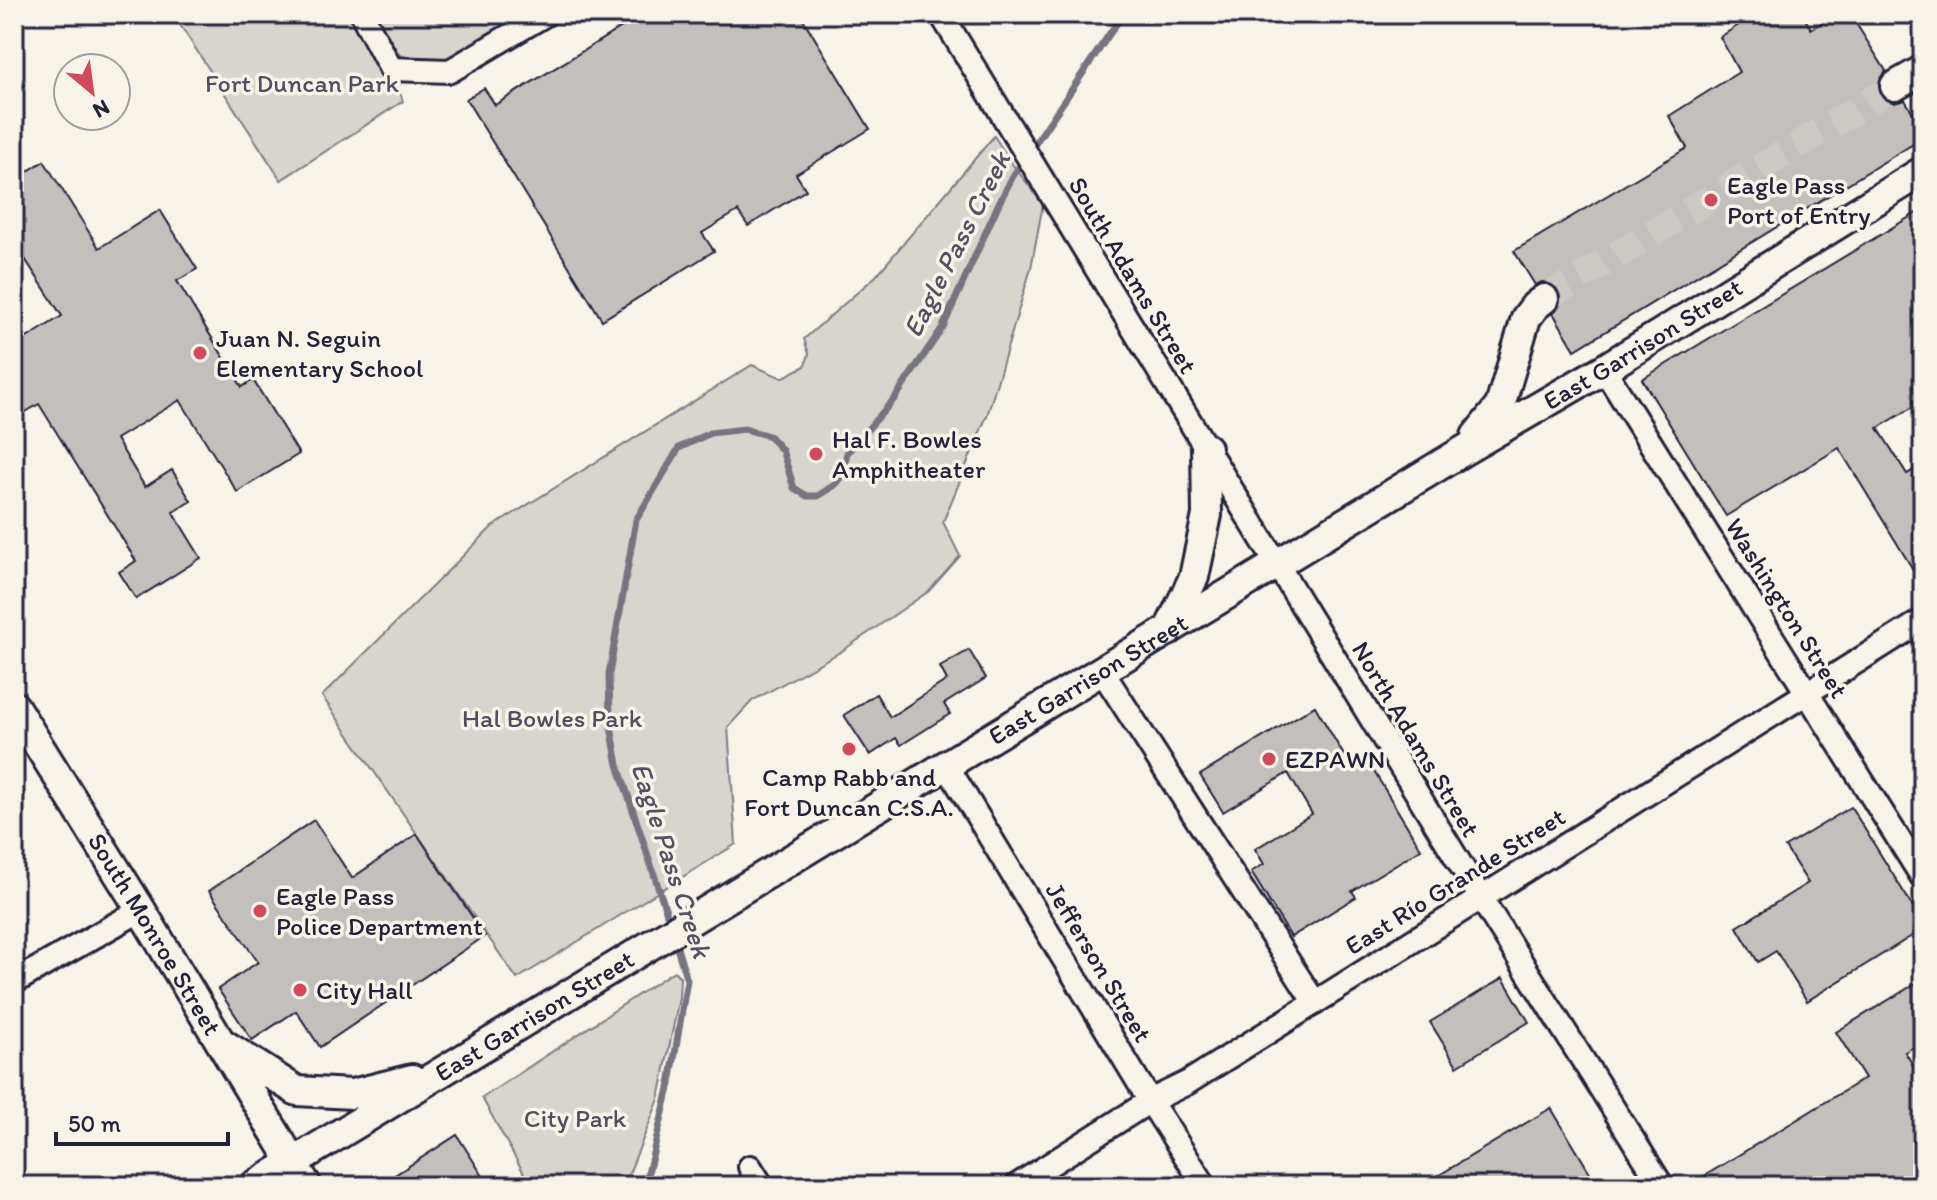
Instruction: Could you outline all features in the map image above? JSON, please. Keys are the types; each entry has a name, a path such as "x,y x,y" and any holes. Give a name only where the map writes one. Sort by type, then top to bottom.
{"main road":[{"path":"1895,86 1923,70"},
{"name":"East Garrison Street","path":"254,1186 300,1174 443,1070 1463,451 1604,369 1923,171"},
{"path":"1463,451 1500,406 1526,318 1544,299"},
{"path":"1168,631 1194,577 1207,515 1206,448"},
{"name":"South Monroe Street","path":"14,706 300,1174"},
{"path":"220,1042 297,1091 352,1094 443,1070"}],"street":[{"path":"363,14 391,69 450,71 546,14"},
{"name":"South Adams Street","path":"941,14 1277,564"},
{"name":"Washington Street","path":"1604,369 1923,878"},
{"name":"North Adams Street","path":"1277,564 1662,1186"},
{"name":"East Río Grande Street","path":"1016,1186 1150,1101 1187,1083 1923,620"},
{"path":"1102,671 1315,1003"},
{"name":"Jefferson Street","path":"947,766 1205,1186"},
{"path":"14,982 141,910"}],"green space":[{"name":"Fort Duncan Park","path":"173,14 363,14 391,69 403,101 281,180"},
{"name":"Fort Duncan Park","path":"378,14 530,14 452,60 401,57"},
{"name":"Hal Bowles Park","path":"994,136 1043,204 1031,268 988,413 943,522 960,556 929,591 842,651 752,701 728,727 736,844 517,979 322,696 492,527 752,365 782,378 805,366 809,354 804,339 876,276"},
{"name":"City Park","path":"674,971 680,977 679,998 659,1099 624,1186 531,1186 482,1098"}],"building":[{"path":"643,14 800,14 870,129 796,174 806,190 748,226 738,211 702,233 714,251 602,320 466,99 484,88 495,105"},
{"name":"Eagle Pass Port of Entry","path":"1756,14 1802,14 1811,29 1836,14 1850,14 1886,71 1878,85 1881,95 1894,103 1905,100 1923,129 1923,138 1575,350 1553,313 1560,305 1558,289 1550,283 1535,285 1514,251 1687,148 1669,116 1739,72 1720,37"},
{"path":"44,161 99,248 160,210 197,269 177,281 242,387 253,380 299,454 237,492 180,400 116,439 145,487 172,470 191,501 173,512 201,558 136,599 119,572 136,561 39,404 14,419 14,346 62,316 14,242 14,180"},
{"path":"1923,209 1923,401 1878,428 1907,474 1923,464 1923,586 1839,448 1726,516 1642,379"},
{"path":"969,650 986,678 944,704 950,714 901,745 896,738 870,755 844,715 876,694 890,717 947,680 940,667"},
{"path":"1315,706 1349,764 1364,755 1421,849 1352,891 1356,897 1291,937 1251,872 1264,864 1255,849 1312,814 1288,773 1223,812 1200,775"},
{"path":"1851,807 1923,923 1923,929 1807,1001 1776,951 1758,962 1737,927 1808,883 1785,847"},
{"path":"314,820 352,878 417,834 485,936 320,1047 296,1011 252,1040 218,989 258,962 209,891"},
{"path":"1503,978 1529,1022 1457,1066 1430,1022"},
{"path":"1923,979 1923,1042 1905,1052 1923,1081 1923,1186 1688,1186 1865,1078 1836,1032"},
{"path":"1551,1108 1598,1186 1421,1186"},
{"path":"457,1135 484,1178 472,1186 378,1186"}],"waterway":[{"name":"Eagle Pass Creek","path":"671,926 618,765 610,721 609,674 636,520 679,448 710,433 745,429 769,436 782,450 794,488 807,496 818,496 836,484 843,473 847,453 895,398 943,327 1013,176 1123,14"},
{"name":"Eagle Pass Creek","path":"642,1186 670,1084 687,980 674,938"}],"tunnel":[{"path":"1544,299 1895,86"}],"place":[{"name":"Eagle Pass Port of Entry","path":"1711,200"},
{"name":"Juan N. Seguin Elementary School","path":"200,353"},
{"name":"Hal F. Bowles Amphitheater","path":"816,454"},
{"name":"Camp Rabb and Fort Duncan C.S.A.","path":"849,749"},
{"name":"EZPAWN","path":"1269,759"},
{"name":"Eagle Pass Police Department","path":"260,911"},
{"name":"City Hall","path":"300,990"}]}
